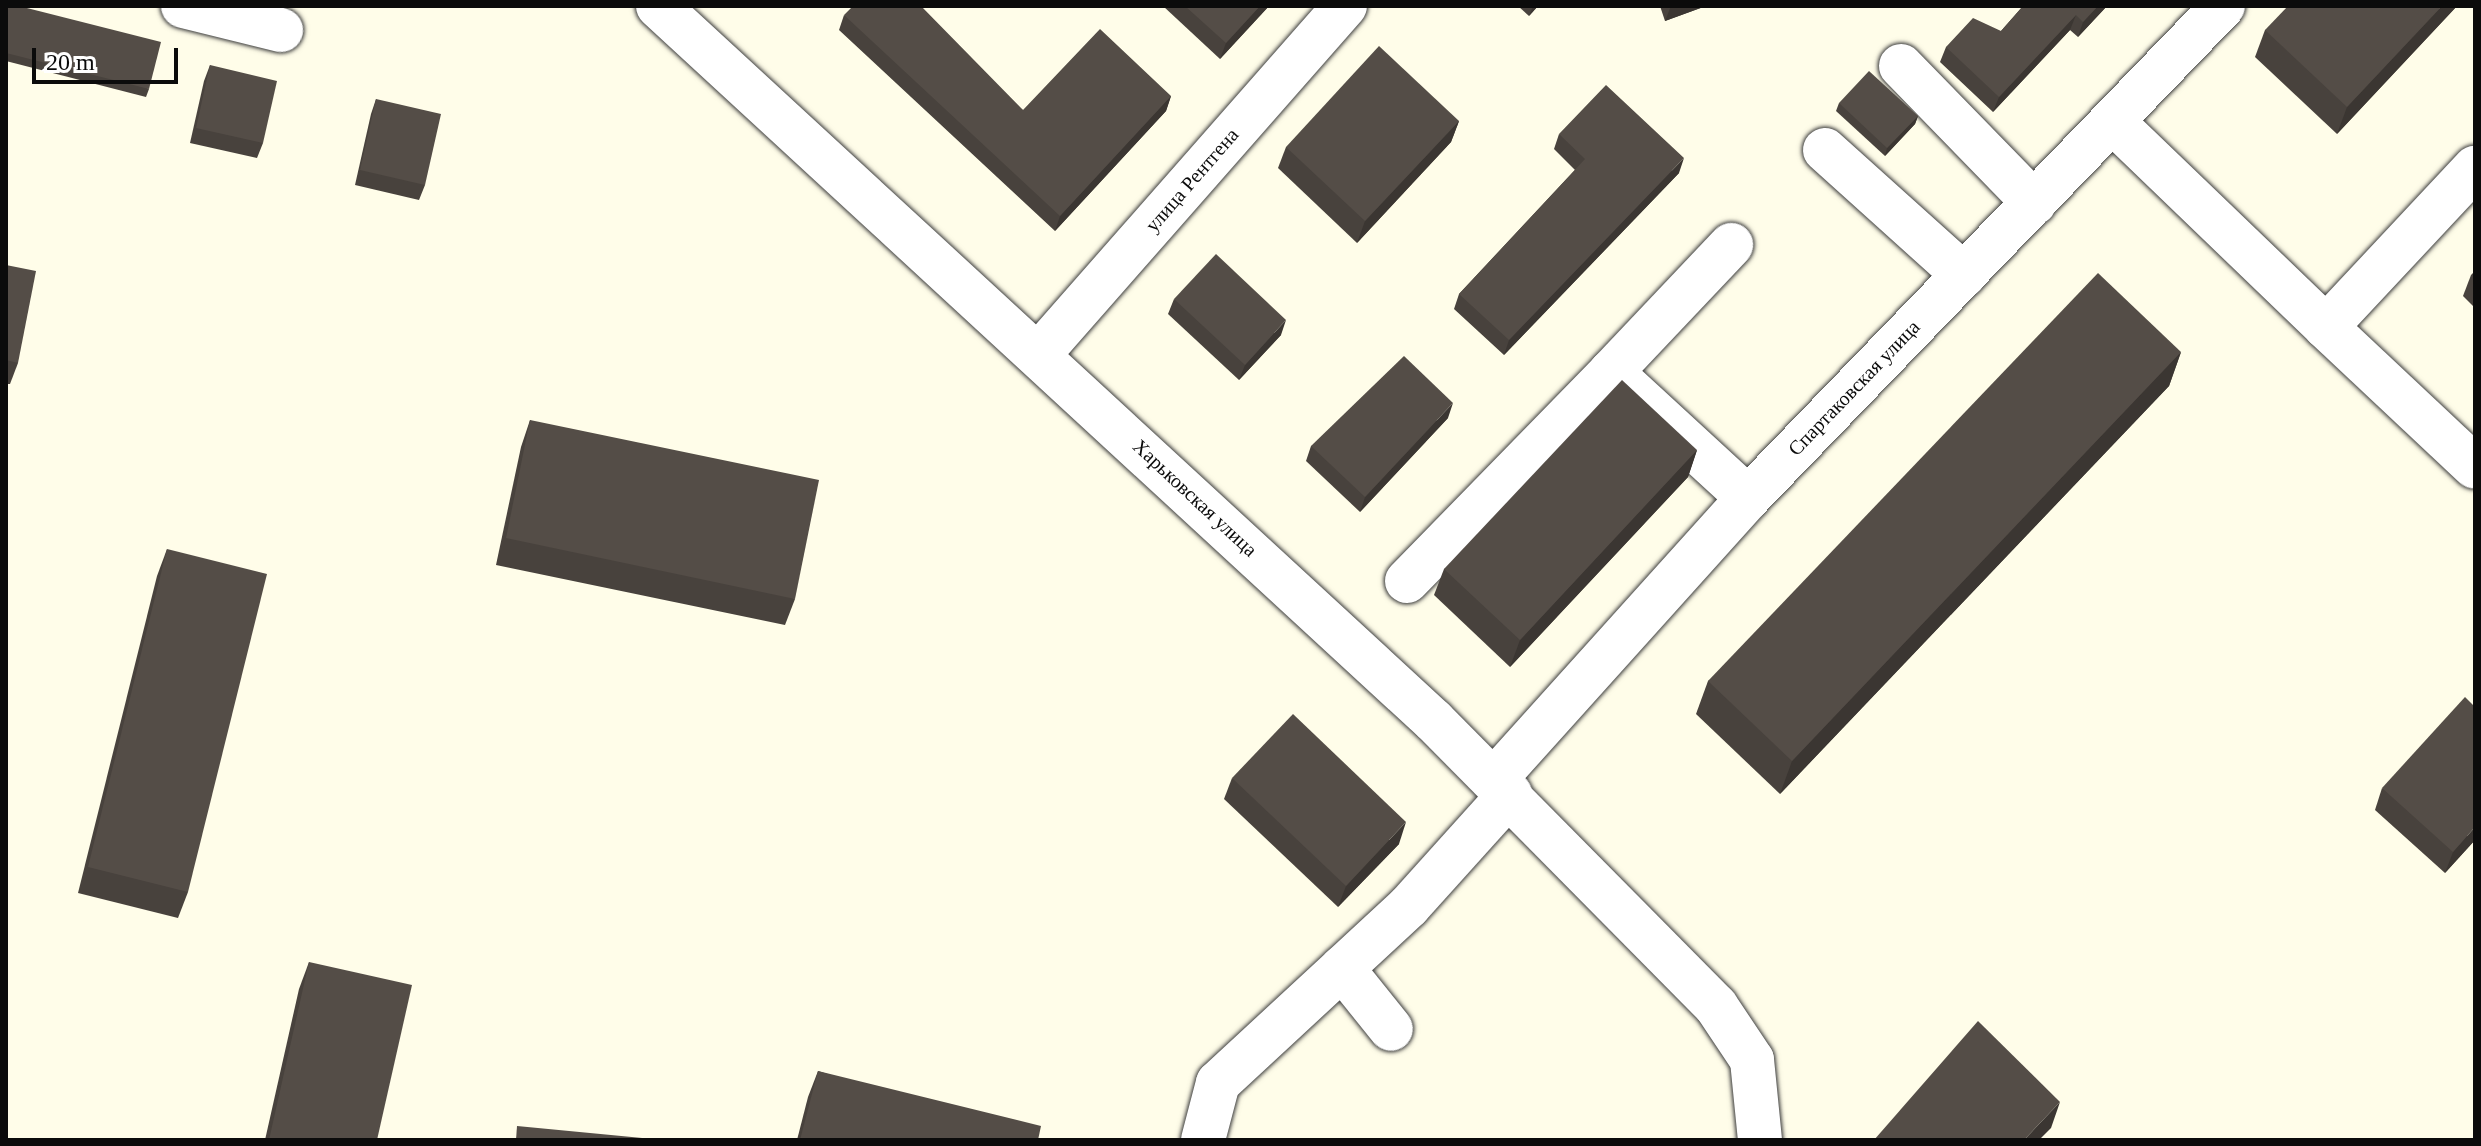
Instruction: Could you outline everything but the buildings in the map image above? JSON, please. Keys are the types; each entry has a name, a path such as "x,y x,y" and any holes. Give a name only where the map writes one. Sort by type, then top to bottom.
{"street":[{"path":"183,6 281,30"},
{"name":"Харьковская улица","path":"658,6 1040,353 1503,787 1716,1006 1752,1060 1760,1140"},
{"name":"улица Рентгена","path":"1040,353 1345,6"},
{"name":"Спартаковская улица","path":"1203,1140 1218,1083 1342,968 1503,787 1748,498 2223,6"},
{"path":"1901,66 2034,203"},
{"path":"2112,121 2475,467"},
{"path":"1825,150 1964,275"},
{"path":"2326,327 2475,168"},
{"path":"1407,581 1731,245"},
{"path":"1611,372 1748,498"},
{"path":"1342,968 1391,1029"}]}
